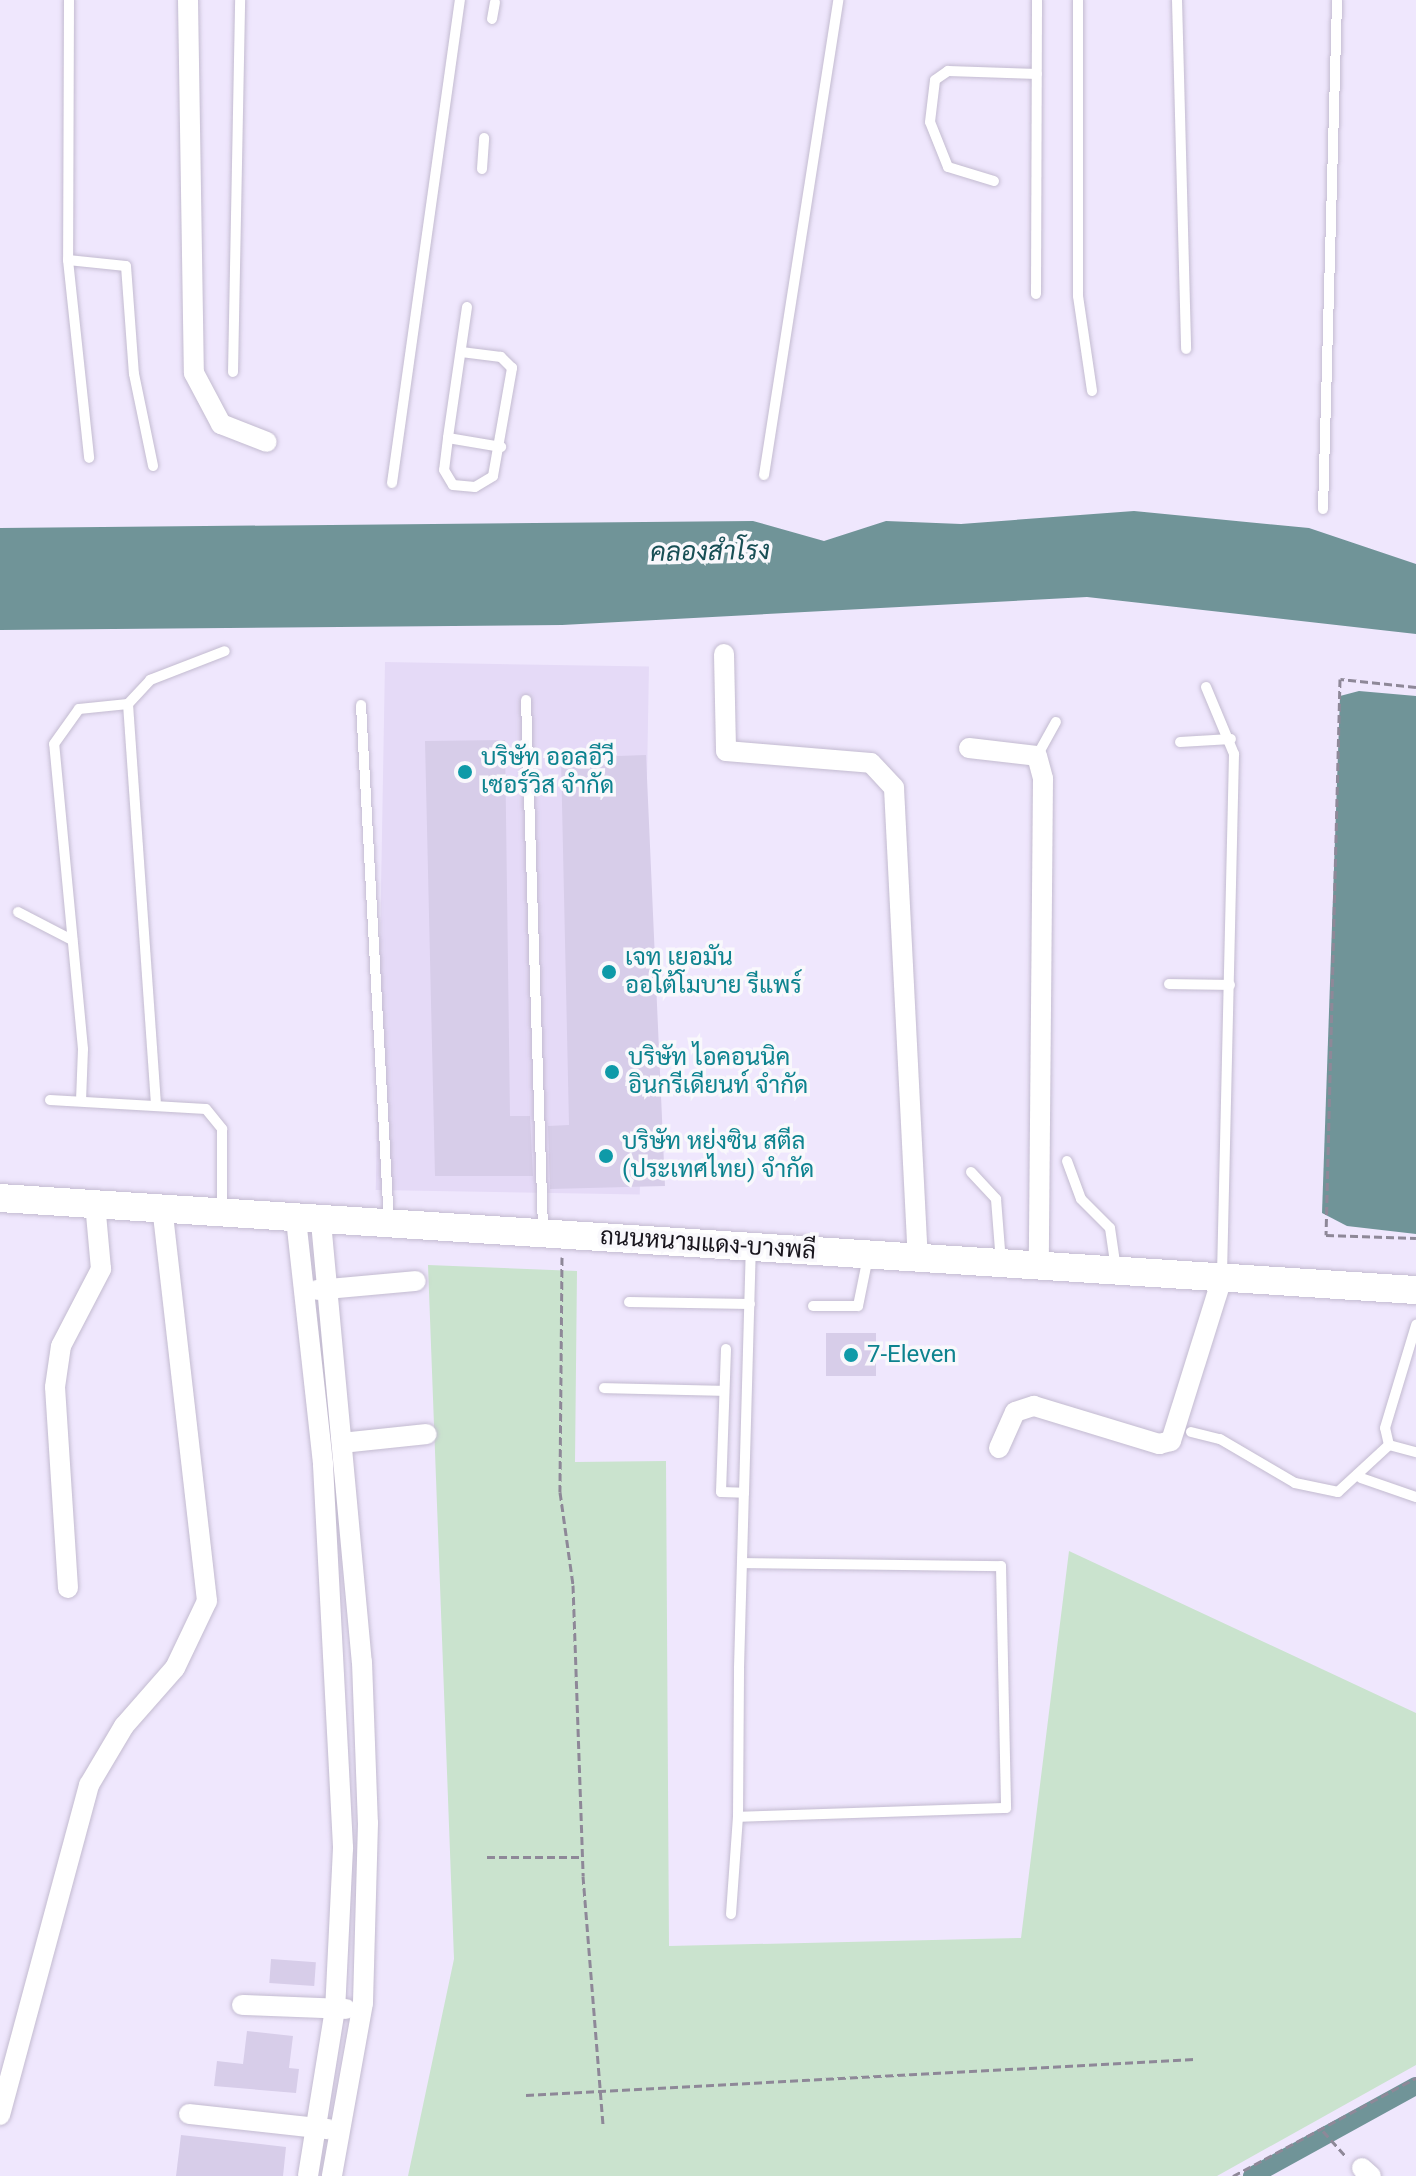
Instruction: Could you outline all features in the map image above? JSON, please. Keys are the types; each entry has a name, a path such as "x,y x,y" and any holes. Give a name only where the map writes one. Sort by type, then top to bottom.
{"main road":[{"name":"ถนนหนามแดง-บางพลี","path":"0,1198 1039,1268 1416,1290"}],"street":[{"path":"188,0 194,373 221,424 267,442"},
{"path":"724,654 726,751 871,763 894,788 918,1259"},
{"path":"969,748 1037,756 1046,812 1039,1268"},
{"path":"68,1588 55,1387 61,1346 101,1269 95,1203"},
{"path":"0,2115 89,1785 124,1726 175,1668 207,1601 162,1208"},
{"path":"309,1220 327,1289 362,1662 368,1937 361,2010 332,2176"},
{"path":"308,2176 335,2009 343,1848 337,1676 304,1290 309,1220"},
{"path":"999,1448 1015,1412 1034,1406 1159,1444 1171,1441 1222,1278"},
{"path":"304,1290 416,1281"},
{"path":"342,1443 427,1434"},
{"path":"242,2005 361,2010"},
{"path":"189,2114 340,2130"}],"lane":[{"path":"69,0 68,260 89,458"},
{"path":"233,372 240,0"},
{"path":"392,483 460,0"},
{"path":"764,475 838,0"},
{"path":"1036,294 1037,0"},
{"path":"1078,0 1078,296 1092,391"},
{"path":"1177,0 1186,349"},
{"path":"1323,509 1337,0"},
{"path":"492,19 495,2"},
{"path":"994,181 948,167 930,122 935,80 948,71 1037,74"},
{"path":"482,169 484,138"},
{"path":"68,260 118,261 128,271 134,374 153,466"},
{"path":"461,352 509,360 501,447 493,476 462,487 444,470 467,307"},
{"path":"448,438 501,447"},
{"path":"81,1101 72,940 54,744 79,709 128,704 164,673 225,651"},
{"path":"1206,687 1231,739 1230,985 1222,1278"},
{"path":"526,700 553,1233"},
{"path":"128,704 156,1101"},
{"path":"361,705 389,1225"},
{"path":"1037,756 1056,722"},
{"path":"1180,742 1231,739"},
{"path":"18,912 72,940"},
{"path":"1169,984 1230,985"},
{"path":"50,1100 156,1101 206,1109 217,1118 222,1211"},
{"path":"1067,1161 1081,1199 1110,1228 1116,1271"},
{"path":"971,1172 996,1199 1002,1265"},
{"path":"731,1914 738,1817 751,1247"},
{"path":"813,1306 858,1306 868,1256"},
{"path":"629,1302 750,1304"},
{"path":"1389,1445 1385,1428 1416,1328"},
{"path":"726,1349 721,1492 744,1493"},
{"path":"604,1388 724,1391"},
{"path":"1191,1432 1220,1439 1295,1483 1329,1493 1361,1478 1389,1445"},
{"path":"1389,1445 1416,1452"},
{"path":"1361,1478 1416,1497"},
{"path":"738,1817 1006,1808 1001,1566 742,1563"}],"path":[{"path":"1416,687 1340,679 1326,1235 1416,1238"},
{"path":"553,1233 560,1492 573,1585 582,1857 603,2127"},
{"path":"487,1857 582,1857"},
{"path":"526,2095 600,2088 1194,2059"},
{"path":"1233,2176 1323,2131 1416,2078"},
{"path":"1323,2131 1335,2148"}],"shaded area":[{"path":"385,662 649,667 640,1195 376,1190"},
{"path":"428,1265 577,1271 575,1462 666,1461 669,1946 1021,1938 1069,1551 1416,1713 1416,2065 1217,2176 408,2176 454,1959"}],"water":[{"name":"คลองสำโรง","path":"1134,511 1309,528 1416,564 1416,634 1087,597 562,625 0,630 0,528 753,521 824,541 886,521 961,524"},
{"path":"1359,691 1416,696 1416,1234 1347,1226 1322,1213 1340,696"}],"building":[{"path":"505,740 510,1116 530,1116 533,1176 435,1176 425,741"},
{"path":"646,755 665,1186 550,1189 548,1126 569,1125 561,758"},
{"name":"7-Eleven","path":"826,1333 876,1333 876,1376 826,1376"},
{"path":"271,1959 316,1962 314,1986 269,1983"},
{"path":"247,2031 293,2036 289,2068 299,2069 296,2093 214,2086 217,2061 243,2064"},
{"path":"181,2135 286,2147 283,2176 176,2176"}],"waterway":[{"path":"1252,2176 1416,2086"}],"place":[{"name":"บริษัท ออลอีวี เซอร์วิส จำกัด","path":"465,772"},
{"name":"เจท เยอมัน ออโต้โมบาย รีแพร์","path":"609,972"},
{"name":"บริษัท ไอคอนนิค อินกรีเดียนท์ จำกัด","path":"612,1072"},
{"name":"บริษัท หย่งซิน สตีล (ประเทศไทย) จํากัด","path":"606,1156"},
{"name":"7-Eleven","path":"851,1355"}]}
